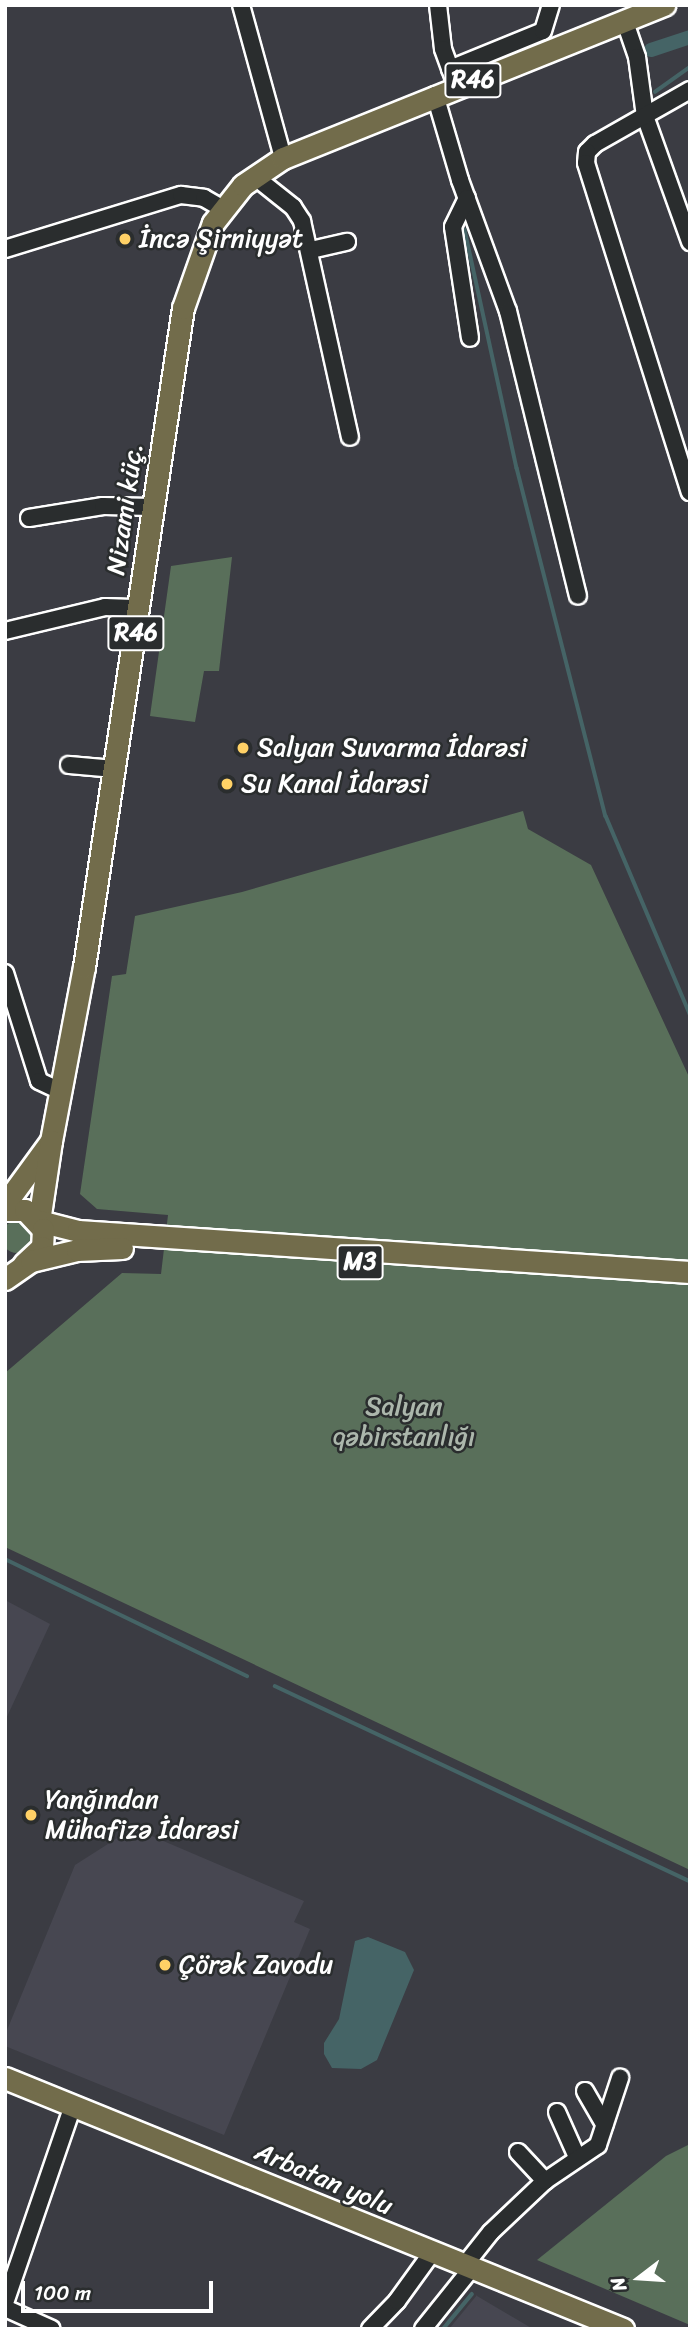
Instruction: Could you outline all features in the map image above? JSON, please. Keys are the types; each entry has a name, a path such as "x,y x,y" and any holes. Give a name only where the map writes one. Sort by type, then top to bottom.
{"main road":[{"name":"R46","path":"283,158 435,95 453,78 664,5"},
{"name":"Nizami küç.","path":"31,1261 42,1247 39,1221 51,1142 115,769 189,282 223,208 254,176 283,158"},
{"path":"5,1204 51,1142"},
{"path":"5,1210 25,1210 39,1221 122,1236 690,1272"},
{"name":"M3","path":"31,1261 77,1250 123,1248 690,1283"},
{"path":"5,1264 31,1261"},
{"path":"5,1279 31,1261"},
{"name":"Arbatan yolu","path":"5,2078 431,2254 623,2329"}],"street":[{"path":"241,5 283,158"},
{"path":"438,5 453,78 544,31 551,5"},
{"path":"633,15 645,116 690,242"},
{"path":"690,90 595,144 587,152 586,163 690,492"},
{"path":"435,95 467,198 508,312 578,596"},
{"path":"254,176 293,207 311,250 350,437"},
{"path":"5,248 181,195 204,198 223,208"},
{"path":"467,198 453,227 470,338"},
{"path":"311,250 347,242"},
{"path":"29,518 103,506 153,507"},
{"path":"5,631 105,607 139,608"},
{"path":"69,765 115,769"},
{"path":"5,973 39,1081 61,1091"},
{"path":"423,2329 491,2232 545,2181 598,2145 620,2078"},
{"path":"585,2091 605,2125"},
{"path":"52,2329 5,2305 74,2106"},
{"path":"557,2112 577,2157"},
{"path":"519,2152 545,2181"},
{"path":"370,2329 397,2301 431,2254"}],"shaded area":[{"path":"5,1600 50,1624 5,1721"},
{"name":"Çörək Zavodu","path":"133,1828 304,1901 294,1922 310,1929 224,2135 5,2046 5,2035 75,1865"},
{"path":"368,1937 405,1952 414,1970 377,2060 361,2069 332,2068 324,2054 324,2043 339,2019 355,1941"},
{"path":"477,2296 533,2329 449,2329"}],"green space":[{"path":"232,557 219,671 204,671 195,722 150,716 171,566"},
{"name":"Salyan qəbirstanlığı","path":"523,811 528,829 591,865 690,1079 690,1870 5,1547 5,1373 122,1273 161,1274 168,1215 97,1209 80,1194 112,976 126,974 135,916 242,892"},
{"path":"17,1221 28,1226 33,1237 28,1248 17,1253 6,1248 1,1237 6,1226"},
{"path":"690,2144 690,2325 537,2260 666,2156"}],"waterway":[{"path":"651,50 690,37"},
{"path":"655,92 690,67"},
{"path":"465,230 517,468 606,816 690,1014"},
{"path":"5,1559 247,1676"},
{"path":"275,1686 690,1881"},
{"path":"443,2329 472,2294"}],"place":[{"name":"İncə Şirniyyət","path":"125,239"},
{"name":"Salyan Suvarma İdarəsi","path":"243,748"},
{"name":"Su Kanal İdarəsi","path":"227,784"},
{"name":"Yanğından Mühafizə İdarəsi","path":"31,1815"},
{"name":"Çörək Zavodu","path":"165,1965"}]}
